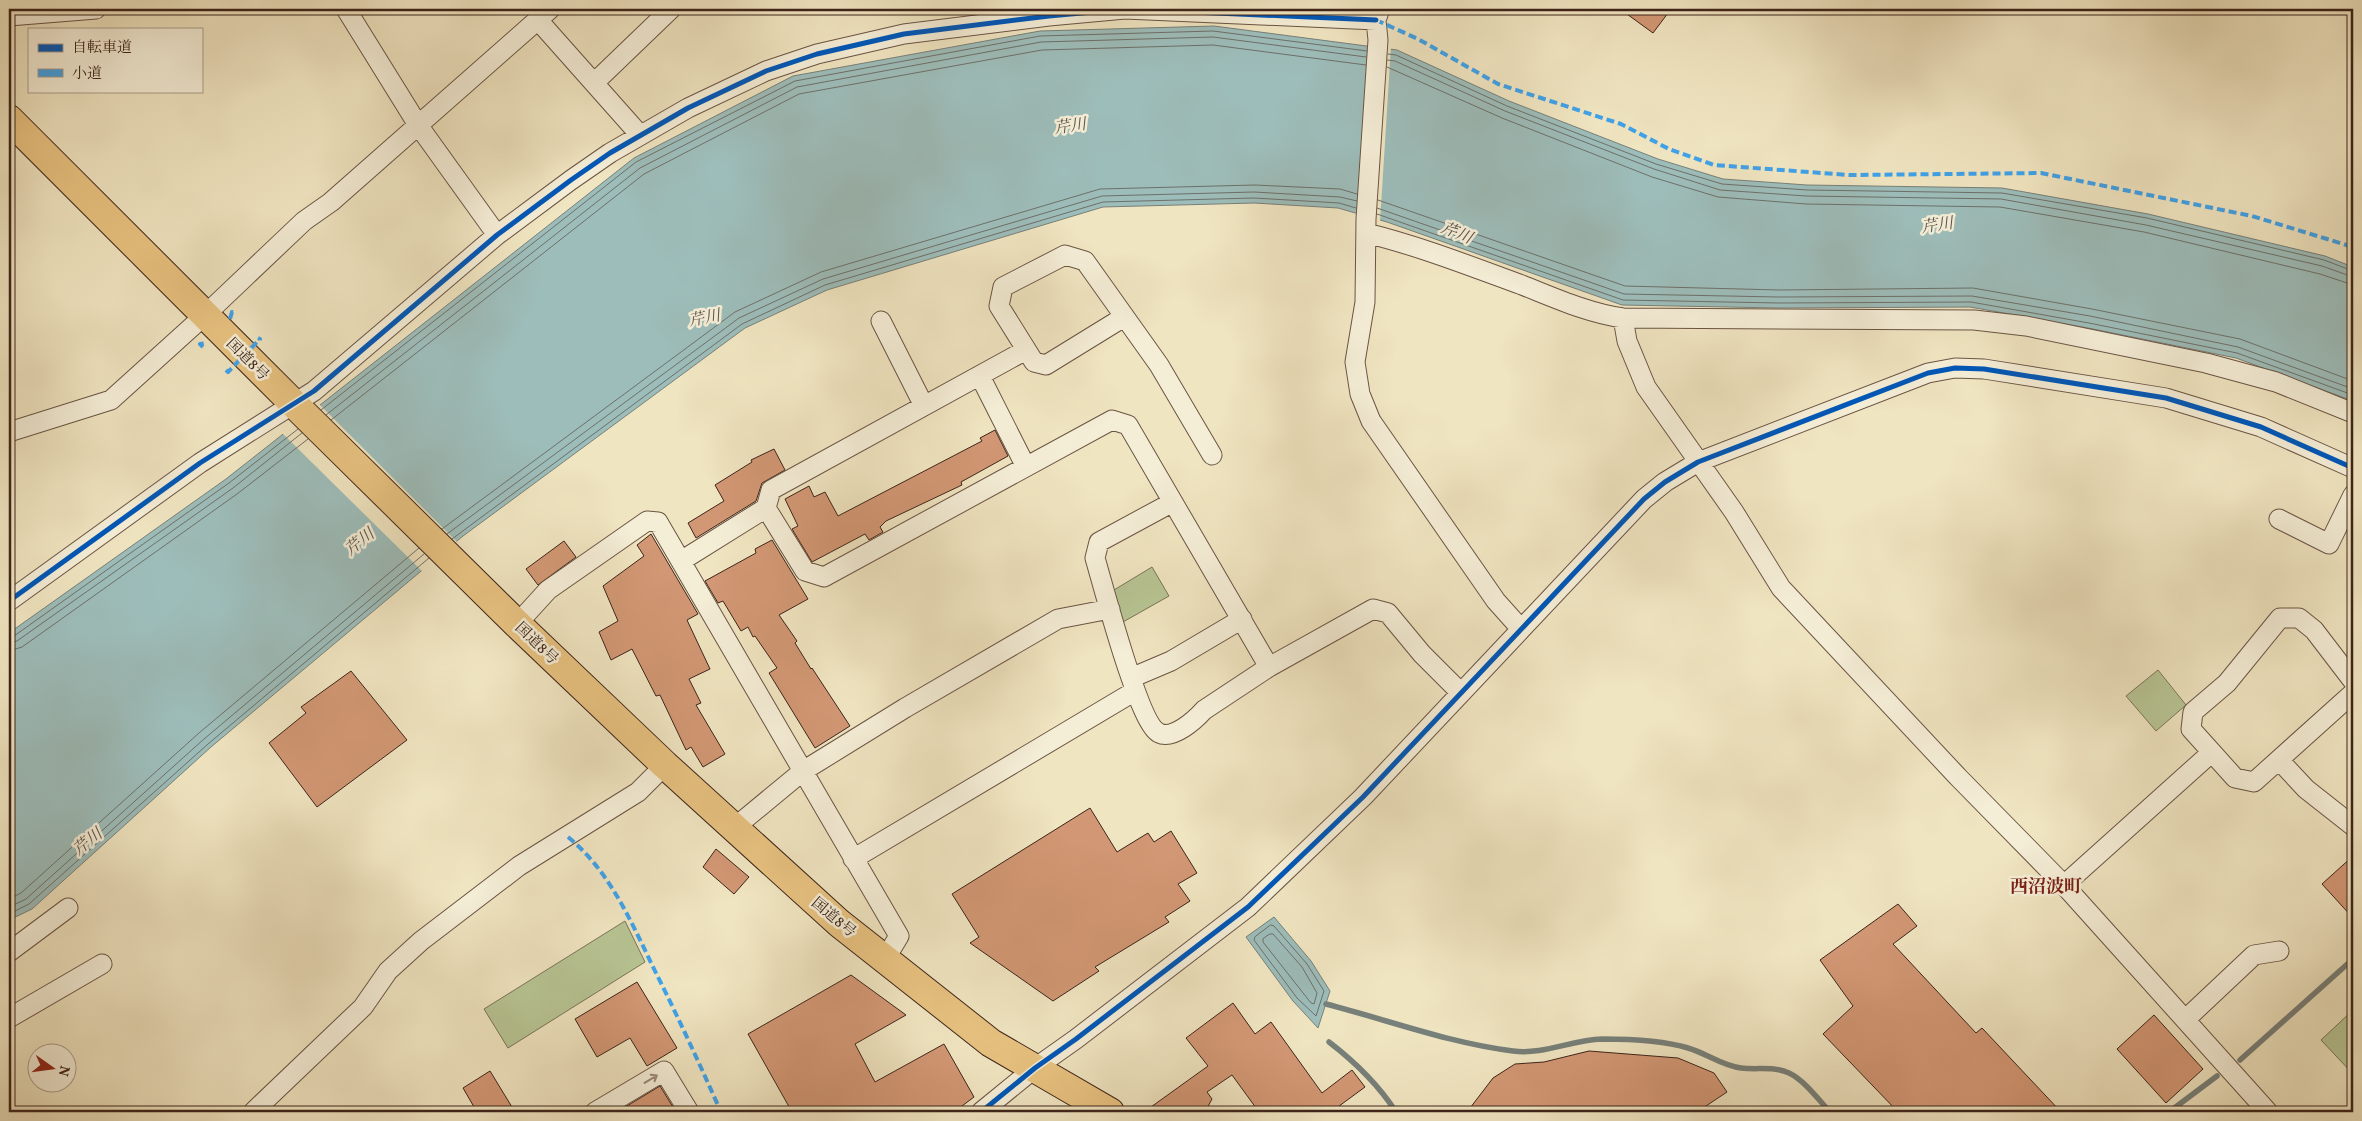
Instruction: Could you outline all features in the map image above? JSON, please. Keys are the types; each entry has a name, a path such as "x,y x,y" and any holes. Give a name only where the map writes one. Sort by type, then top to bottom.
{"highway":[{"name":"国道8号","path":"9,119 298,409 517,624 665,765 839,923 991,1043 1110,1112"}],"street":[{"path":"9,16 96,9"},
{"path":"346,9 418,125 497,235"},
{"path":"594,83 671,9"},
{"path":"9,601 200,463 298,409 314,392 497,235 571,180 688,108 766,71 816,54 904,34 1049,16 1125,9 1378,14 1366,226 1365,302 1355,362 1360,394 1371,421 1496,601 1521,629"},
{"path":"9,432 111,400 205,316 304,221 331,202 544,14 594,83 640,136"},
{"path":"1366,226 1400,242 1582,307 1623,318 1883,318 1974,320 2026,326 2206,363 2276,382 2353,413"},
{"path":"1124,316 1046,365 1034,362 999,306 1003,287 1065,255 1084,261 1138,333 1212,454"},
{"path":"1623,318 1627,341 1646,388 1734,512 1781,588 1958,777 2064,884 2186,1020 2250,1082 2268,1112"},
{"path":"881,321 924,406"},
{"path":"681,561 766,508 771,490 1026,350"},
{"path":"981,1112 1035,1068 1229,923 1363,797 1644,499 1665,482 1698,462 1928,373 1954,368 1984,369 2166,398 2261,427 2353,468"},
{"path":"980,376 1026,467"},
{"path":"766,508 805,571 824,577 1112,420 1128,425 1269,667"},
{"path":"2279,519 2329,544 2353,495"},
{"path":"1173,502 1099,542 1095,558 1133,684 1152,728 1163,735 1171,734 1196,720 1204,710 1269,667 1373,609 1388,613 1422,654 1461,693"},
{"path":"517,624 548,590 647,521 658,522 899,936 885,959"},
{"path":"734,828 802,771 1058,619 1110,609"},
{"path":"2353,681 2314,630 2299,618 2280,618 2227,683 2193,712 2191,729 2235,778 2254,782 2353,693"},
{"path":"854,858 1133,684 1242,619"},
{"path":"2064,884 2123,824 2211,753"},
{"path":"2279,760 2306,789 2353,826"},
{"path":"253,1112 363,1007 388,971 420,941 519,866 638,792 665,765"},
{"path":"9,952 68,908"},
{"path":"2186,1020 2254,955 2279,950"},
{"path":"9,1018 102,964"},
{"path":"602,1108 664,1071 689,1112"}],"green space":[{"path":"1152,567 1169,596 1123,622 1114,590"},
{"path":"2158,670 2186,705 2156,731 2126,696"},
{"path":"625,921 645,962 508,1048 484,1009"},
{"path":"2353,1010 2353,1074 2321,1040"}],"water":[{"name":"芹川","path":"1214,26 1397,50 1509,101 1658,159 1723,179 1807,185 2002,188 2148,214 2325,256 2353,267 2353,401 2236,358 2088,328 1970,307 1779,308 1622,305 1387,222 1338,208 1254,203 1103,207 827,290 745,328 463,536 211,747 32,909 9,920 9,633 226,479 634,158 793,76 1040,31"},
{"path":"1274,917 1311,961 1330,991 1318,1028 1293,1001 1246,937"}],"pier":[{"path":"1370,44 1391,47 1380,222 1360,217"},
{"path":"318,403 458,543 423,572 281,432"}],"building":[{"path":"1620,9 1671,9 1653,33"},
{"path":"995,430 1008,456 961,482 962,485 886,521 880,527 883,532 869,540 865,534 812,562 792,529 798,526 785,499 809,486 814,497 825,492 838,516 982,441 980,438"},
{"path":"774,449 785,470 762,483 756,501 696,538 688,523 724,501 715,485 752,462 751,460"},
{"path":"651,534 698,614 687,620 710,669 689,679 701,703 696,705 725,754 703,767 691,747 686,750 660,695 656,696 632,649 611,660 599,632 618,621 603,586 644,556 637,545"},
{"path":"772,540 808,599 779,615 797,641 795,643 811,669 850,726 815,748 769,673 777,668 755,636 753,637 748,627 741,631 723,601 718,603 705,581 756,553 755,549"},
{"path":"564,541 576,557 538,585 526,569"},
{"path":"351,671 407,740 317,807 269,743 306,713 301,707"},
{"path":"1090,808 1117,852 1148,833 1154,842 1171,831 1197,873 1178,884 1190,901 1165,917 1169,922 1095,967 1099,971 1053,1001 970,943 979,937 952,894"},
{"path":"716,849 749,877 734,894 703,867"},
{"path":"2353,856 2353,918 2322,884"},
{"path":"1898,904 1917,926 1893,944 1976,1033 1982,1028 2061,1112 1898,1112 1823,1034 1853,1006 1820,960"},
{"path":"851,975 906,1015 855,1044 875,1082 944,1044 974,1097 954,1112 792,1112 748,1034"},
{"path":"637,982 677,1048 647,1066 630,1038 597,1057 575,1019"},
{"path":"1233,1003 1255,1034 1271,1022 1322,1093 1352,1070 1365,1087 1331,1112 1259,1112 1232,1075 1207,1092 1212,1099 1205,1112 1144,1112 1208,1066 1186,1038"},
{"path":"2154,1015 2203,1069 2166,1103 2117,1049"},
{"path":"1589,1051 1678,1058 1714,1073 1727,1092 1697,1112 1467,1112 1493,1078 1515,1064 1544,1062"},
{"path":"490,1071 515,1112 477,1112 463,1088"},
{"path":"660,1086 676,1112 617,1112"}],"waterway":[{"path":"2240,1060 2353,959"},
{"path":"1326,1004 1442,1037 1513,1051 1536,1051 1602,1039 1646,1040 1678,1045 1695,1050 1734,1067 1771,1069 1789,1073 1806,1085 1830,1112"},
{"path":"1329,1042 1365,1074 1382,1092 1396,1112"},
{"path":"2169,1112 2217,1076"}],"marked path":[{"path":"1376,20 1418,39 1498,84 1621,124 1669,149 1714,165 1849,175 2041,173 2252,216 2353,247"},
{"path":"230,319 232,312 235,314"},
{"path":"226,370 228,372 260,339 258,338"},
{"path":"203,347 200,344 207,343"},
{"path":"568,837 597,866 619,900 673,1008 721,1112"}],"cycle path":[{"path":"9,601 200,463 314,391 497,235 571,180 610,153 688,108 766,71 817,54 904,34 1049,16 1125,9 1376,20"},
{"path":"981,1112 1035,1068 1076,1039 1248,907 1363,797 1644,499 1665,482 1698,462 1928,373 1955,368 1984,369 2166,398 2261,427 2353,468"}],"district":[{"name":"西沼波町","path":"2046,886"}]}
